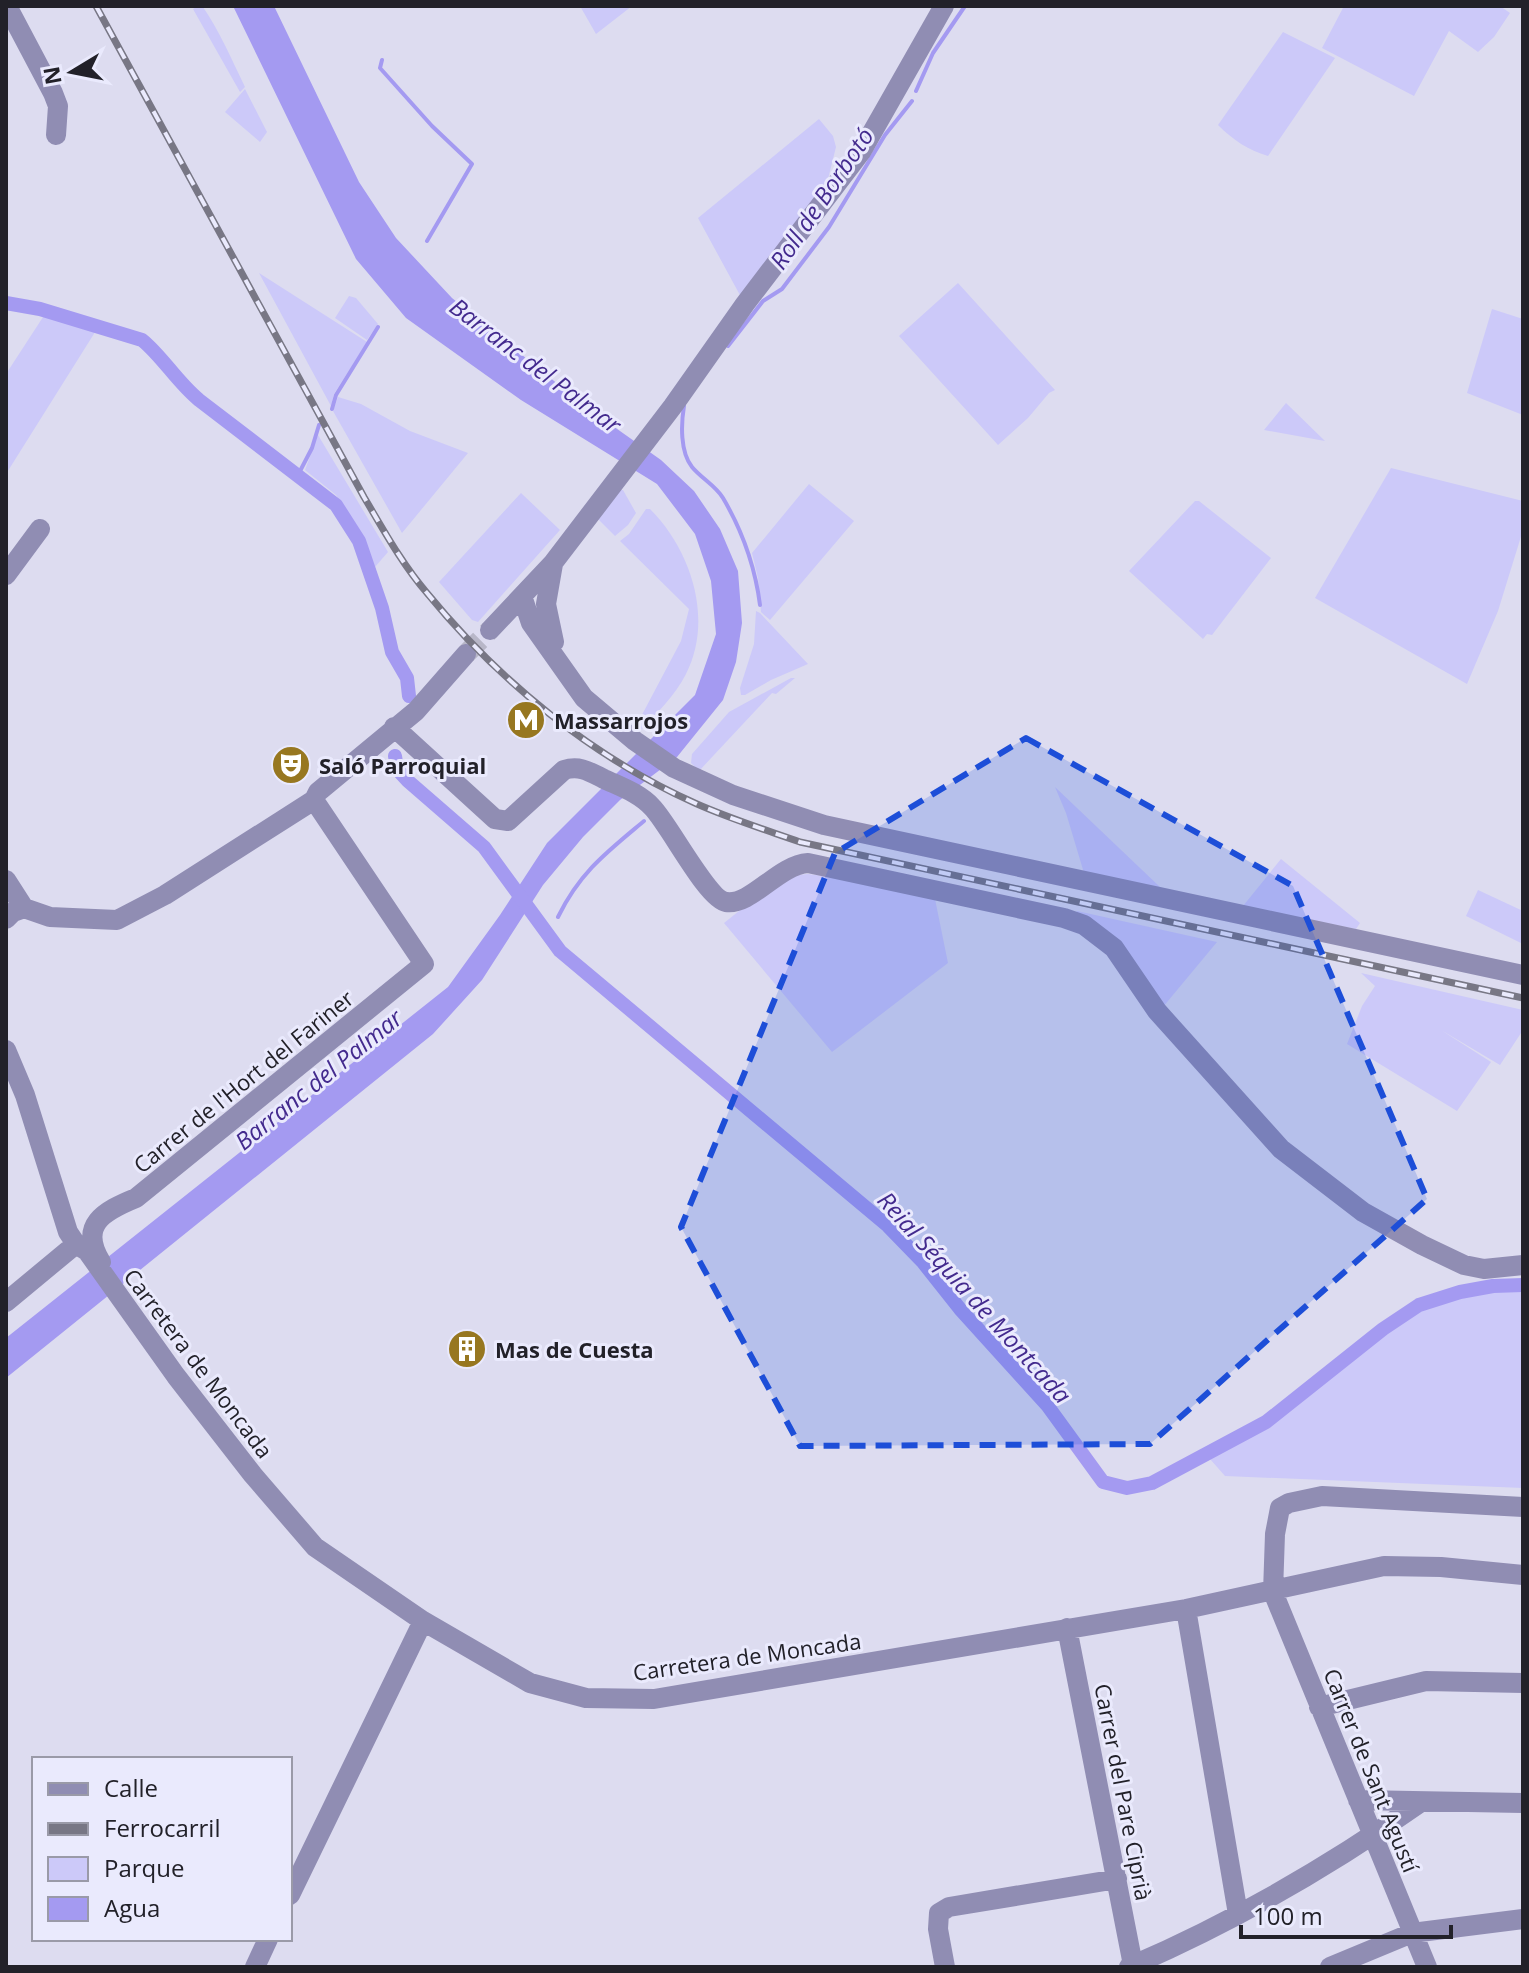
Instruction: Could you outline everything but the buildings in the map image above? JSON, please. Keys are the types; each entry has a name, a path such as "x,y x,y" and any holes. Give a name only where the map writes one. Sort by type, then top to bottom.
{"street":[{"path":"7,6 58,106 56,135"},
{"path":"539,616 510,621 491,629 553,563 861,152 944,6"},
{"path":"6,575 40,529"},
{"path":"539,616 553,563"},
{"path":"522,596 550,633 562,665 573,683 594,709 657,758 767,808 824,825 1523,975"},
{"path":"6,880 15,913 117,920 165,895 314,800 318,792 416,711 466,654"},
{"path":"394,727 495,819 502,821 508,821 564,770 571,768 585,769 640,797 656,812 706,885 724,902 731,903 745,897 788,868 808,863 1064,918 1084,925 1114,948 1157,1011 1281,1149 1363,1212 1422,1245 1464,1265 1484,1269 1523,1265"},
{"name":"Carrer de l'Hort del Fariner","path":"6,1302 85,1248 102,1215 112,1207 136,1198 424,964 314,800"},
{"name":"Carretera de Moncada","path":"6,1050 25,1095 64,1221 253,1475 315,1547 423,1621 530,1683 586,1698 654,1699 1186,1609 1384,1566 1441,1567 1523,1575"},
{"path":"1273,1592 1275,1534 1280,1508 1289,1503 1322,1496 1523,1507"},
{"name":"Carrer de Sant Agustí","path":"1273,1592 1427,1967"},
{"path":"1186,1609 1238,1914"},
{"path":"292,1891 423,1621"},
{"name":"Carrer del Pare Ciprià","path":"1067,1628 1117,1879 1131,1966"},
{"path":"1319,1707 1426,1681 1523,1683"},
{"path":"1358,1800 1523,1803"},
{"path":"1131,1966 1176,1958 1238,1914 1374,1835 1421,1802"},
{"path":"945,1967 938,1921 939,1913 949,1907 1117,1879"},
{"path":"1330,1967 1412,1933 1523,1919"},
{"path":"255,1967 267,1941"}],"highlighted area":[{"path":"1026,738 1293,886 1427,1199 1150,1444 800,1446 681,1227 835,853"}],"green space":[{"path":"580,6 632,6 596,34"},
{"path":"1344,6 1500,6 1510,13 1494,37 1478,52 1449,31 1414,96 1322,48"},
{"path":"203,7 230,56 245,87 240,92 193,9"},
{"path":"1283,32 1335,58 1268,156 1241,144 1218,125"},
{"path":"245,89 267,132 260,142 225,112"},
{"path":"819,119 833,136 836,147 826,187 741,297 698,218"},
{"path":"259,273 367,342 334,394 331,406"},
{"path":"958,283 1055,390 998,445 899,336"},
{"path":"349,296 356,298 378,324 367,340 335,318"},
{"path":"1492,309 1523,319 1523,415 1467,393"},
{"path":"45,314 97,329 6,474 6,374"},
{"path":"338,397 361,404 410,431 468,453 402,533 333,411"},
{"path":"1286,403 1325,441 1264,430"},
{"path":"318,435 388,552 375,567 362,534 336,495 305,470"},
{"path":"1391,468 1523,501 1523,530 1498,611 1467,684 1315,598"},
{"path":"809,484 854,521 770,620 761,612 752,553"},
{"path":"619,490 623,490 636,513 615,536 596,517"},
{"path":"521,493 560,530 478,622 472,620 439,582"},
{"path":"1195,501 1271,558 1212,635 1207,634 1203,639 1129,571"},
{"path":"646,509 650,509 664,526 687,565 698,608 698,631 694,653 682,682 639,732 635,728 681,641 689,609 620,541 629,534"},
{"path":"756,611 808,664 741,695 740,688 754,644"},
{"path":"795,678 776,694 772,693 699,771 691,763 692,754 729,712"},
{"path":"1055,787 1161,888 1084,873"},
{"path":"1281,859 1360,923 1356,929 1243,906"},
{"path":"808,874 935,899 948,963 832,1052 724,923 797,875"},
{"path":"1478,890 1523,911 1523,944 1466,916"},
{"path":"1077,911 1217,942 1163,1007"},
{"path":"1361,973 1523,1010 1523,1030 1500,1065 1441,1030 1491,1062 1457,1111 1347,1044 1362,1006 1375,986"},
{"path":"1523,1290 1523,1488 1225,1476 1210,1459 1266,1429 1420,1308 1475,1292"}],"water":[{"path":"233,6 274,6 359,182 396,238 452,298 586,407 661,460 694,491 720,529 738,571 742,623 736,662 723,700 677,757 620,800 583,837 543,885 482,980 433,1034 6,1378 6,1338 448,987 547,843 695,695 716,634 711,581 695,534 657,484 521,400 406,318 356,259"}],"waterway":[{"name":"Roll de Borbotó","path":"916,91 933,53 965,6"},
{"path":"382,60 380,68 432,126 472,164 427,241"},
{"name":"Roll de Borbotó","path":"728,346 763,301 782,289 829,227 885,135 912,101"},
{"name":"Reial Séquia de Montcada","path":"6,303 40,309 142,340 199,400 336,505 359,541 382,608 392,652 407,678 409,696"},
{"path":"332,409 336,395 378,327"},
{"name":"Roll de Borbotó","path":"684,406 682,429 685,454 692,467 720,494 737,524 751,563 760,605"},
{"path":"298,475 312,448 319,425"},
{"name":"Reial Séquia de Montcada","path":"395,756 397,769 408,781 484,847 560,951 888,1226 1047,1405 1103,1482 1127,1488 1152,1483 1266,1422 1383,1329 1419,1305 1460,1292 1523,1285"},
{"name":"Roll de Borbotó","path":"558,917 585,875 644,821"}],"tunnel":[{"path":"466,654 490,630"}],"railway":[{"path":"96,6 364,497 401,558 427,593 485,657 585,740 621,764 697,804 800,842 1523,998"}],"place":[{"name":"Massarrojos","path":"526,720"},
{"name":"Saló Parroquial","path":"291,765"},
{"name":"Mas de Cuesta","path":"467,1349"}],"water label":[{"name":"Barranc del Palmar","path":"536,365"},
{"name":"Barranc del Palmar","path":"318,1079"}]}
